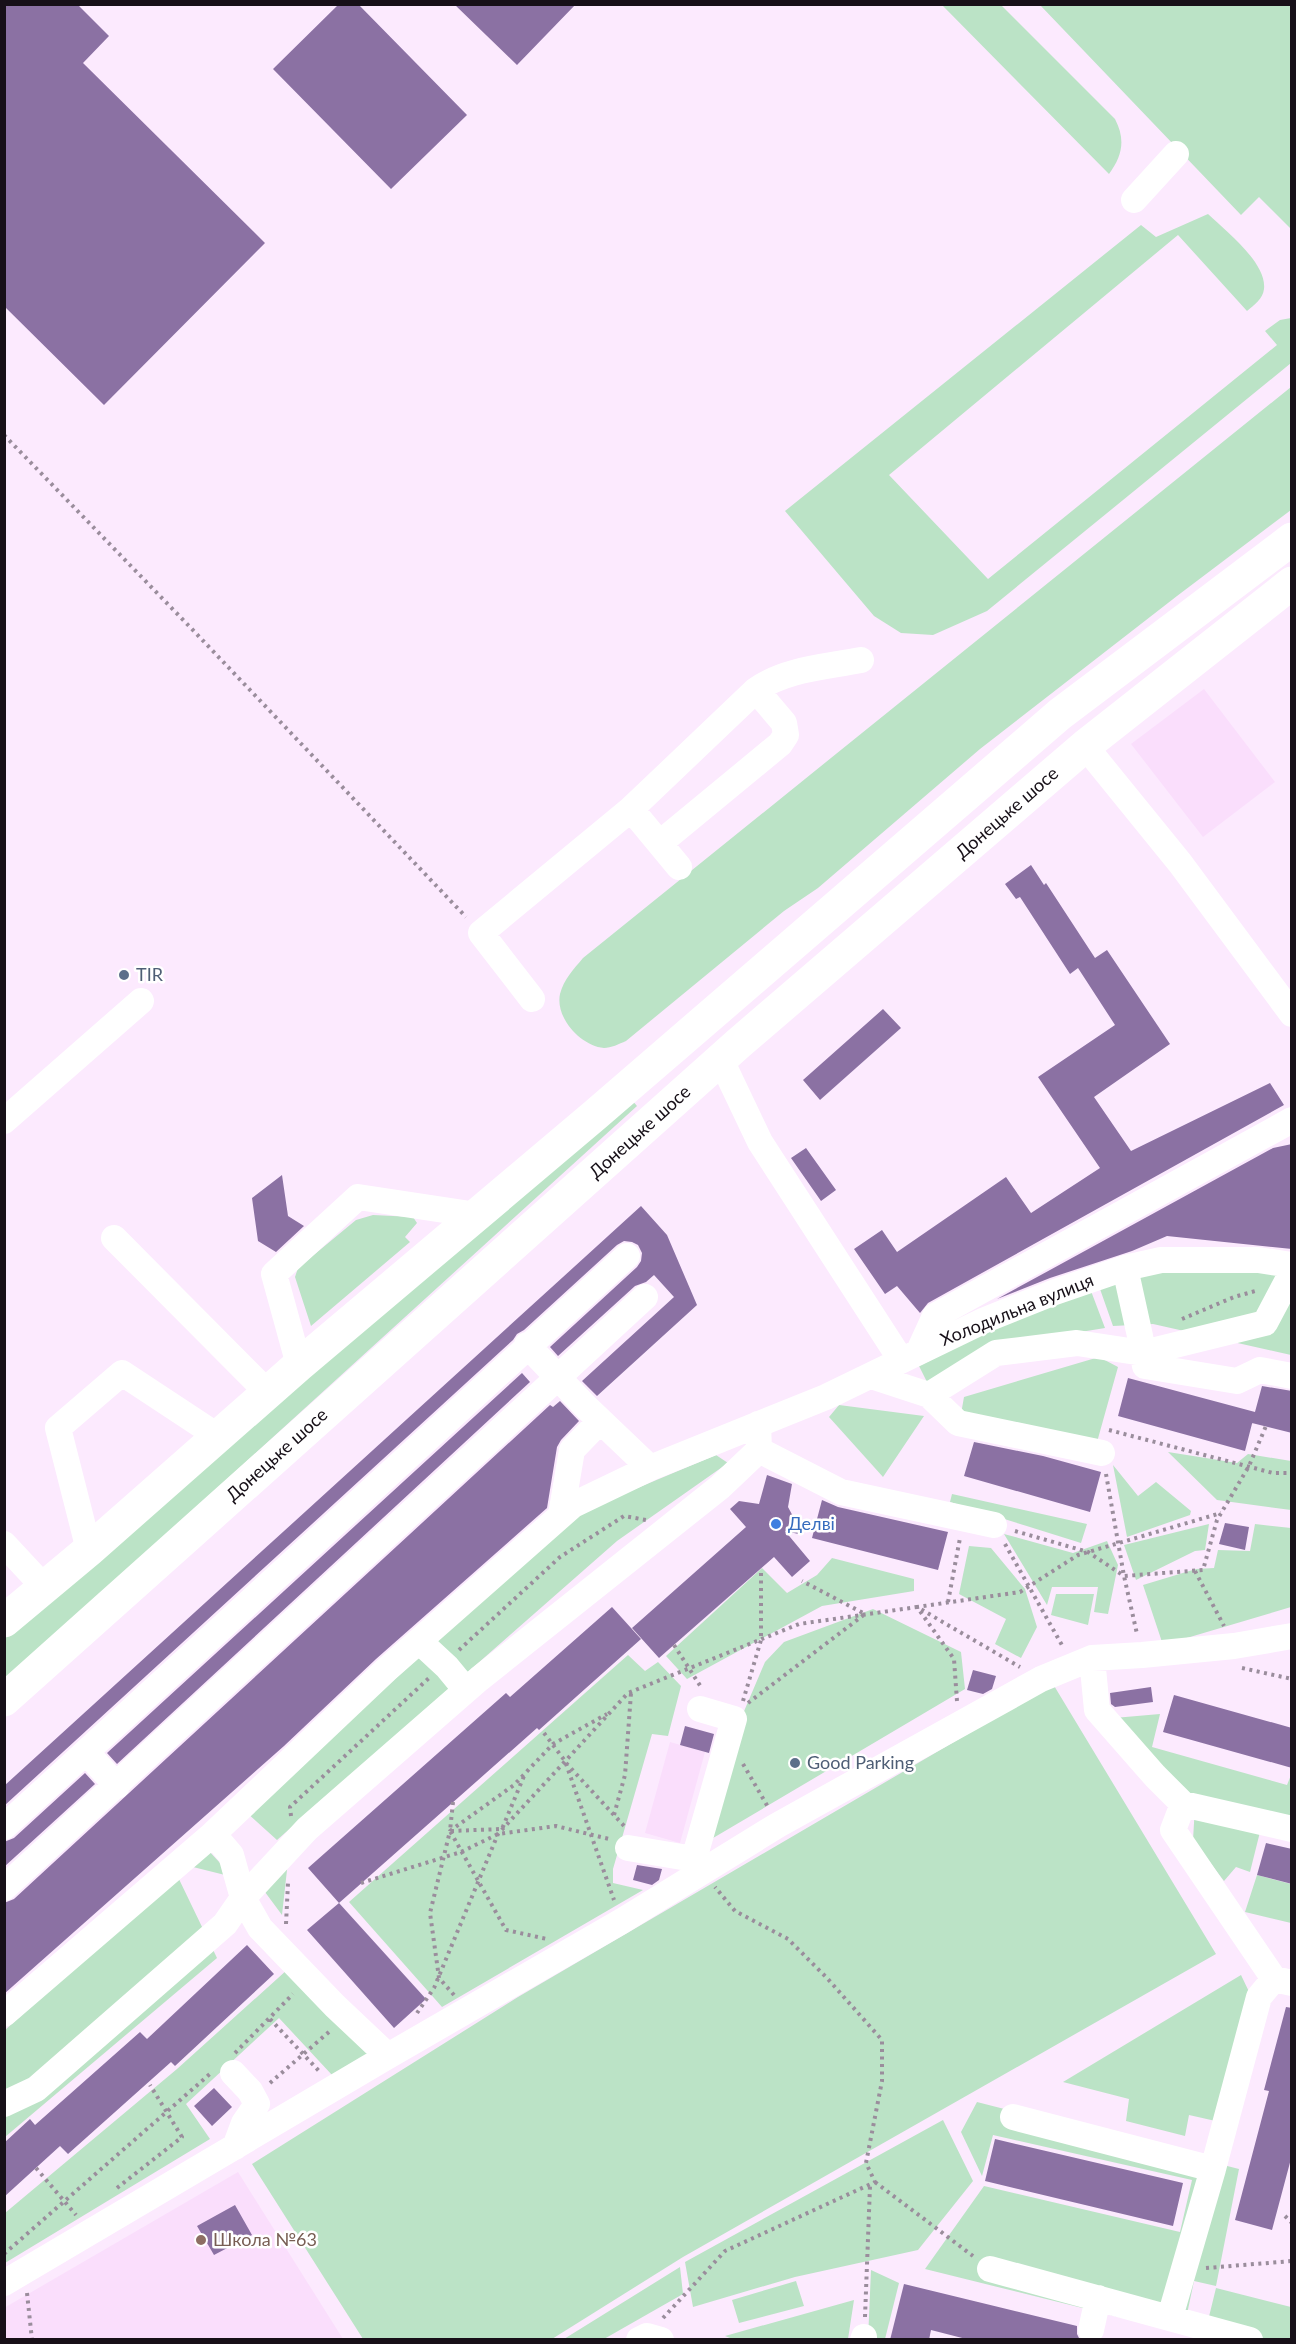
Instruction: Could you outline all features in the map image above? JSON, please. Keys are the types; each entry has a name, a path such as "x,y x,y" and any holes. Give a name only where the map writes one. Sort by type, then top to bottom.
{"highway":[{"path":"4,1621 1059,714 1292,539"},
{"name":"Донецьке шосе","path":"4,1700 720,1060 1085,746 1292,583"}],"street":[{"path":"1134,200 1176,154"},
{"path":"532,999 480,933 631,809 769,680 861,660"},
{"path":"660,843 780,744 786,735 784,723 756,690"},
{"path":"1085,746 1180,863 1292,1014"},
{"path":"631,809 679,867"},
{"path":"4,1121 141,1001"},
{"path":"720,1060 760,1142 910,1356 935,1316 1292,1120"},
{"path":"300,1365 274,1274 358,1197 477,1215"},
{"path":"114,1238 268,1393"},
{"path":"4,1827 627,1256"},
{"name":"Холодильна вулиця","path":"4,2014 213,1834 418,1641 573,1505 650,1468 871,1376 995,1316 1054,1292 1125,1268 1161,1260 1258,1260 1290,1273"},
{"path":"1125,1268 1145,1366 1237,1381 1260,1370 1292,1376"},
{"path":"929,1395 996,1353 1077,1344 1142,1344 1265,1323 1290,1273"},
{"path":"4,1888 645,1297"},
{"path":"527,1346 600,1421 650,1468"},
{"path":"89,1550 58,1428 122,1373 219,1437"},
{"path":"871,1376 929,1395 958,1423 1102,1453"},
{"path":"561,1515 572,1450 600,1421"},
{"path":"758,1424 759,1450"},
{"path":"759,1450 841,1492 994,1525"},
{"path":"4,2104 36,2089 225,1924 243,1898 307,1829 466,1690 685,1516 759,1450"},
{"path":"4,1544 44,1587"},
{"path":"15,2277 388,2056 622,1921 698,1866 778,1825 1041,1679 1082,1662 1234,1646 1292,1636"},
{"path":"418,1641 447,1667 466,1690"},
{"path":"1082,1662 1097,1710 1155,1776 1198,1807 1292,1828"},
{"path":"698,1866 734,1719 719,1711"},
{"path":"87,1753 117,1786"},
{"path":"1170,2317 1259,1997 1283,1981 1173,1830 1198,1807"},
{"path":"213,1834 231,1855 243,1898 260,1928 388,2056"},
{"path":"624,1840 698,1866"},
{"path":"226,2067 254,2097 257,2104 244,2123 235,2146"},
{"path":"1013,2117 1213,2169"},
{"path":"990,2269 1250,2340"},
{"path":"1091,2330 1098,2298"}],"path":[{"path":"4,435 198,635 480,933"},
{"path":"1142,1344 1234,1297 1290,1273"},
{"path":"994,1525 1088,1552 1124,1576 1203,1570 1217,1520 1248,1466 1266,1426"},
{"path":"1142,1655 1124,1576 1098,1427 1273,1473 1292,1473"},
{"path":"415,2017 439,1978 498,1834 631,1692 799,1624 1020,1592 1078,1555 1221,1513"},
{"path":"948,1602 964,1518"},
{"path":"994,1525 1030,1586 1082,1662"},
{"path":"1195,1571 1234,1646"},
{"path":"802,1581 865,1614"},
{"path":"917,1607 1041,1679"},
{"path":"917,1607 954,1659 958,1726"},
{"path":"674,1645 719,1711 865,1614"},
{"path":"614,1815 625,1774 631,1692"},
{"path":"450,1831 514,1785 553,1744 610,1712"},
{"path":"544,1733 565,1761 614,1815 624,1840"},
{"path":"565,1761 622,1921"},
{"path":"742,1764 778,1825"},
{"path":"502,1829 525,1773"},
{"path":"439,1978 430,1912 450,1831 453,1802"},
{"path":"361,1883 461,1852 498,1834 556,1826 624,1840"},
{"path":"450,1831 502,1829"},
{"path":"450,1831 506,1930 580,1945"},
{"path":"285,1954 289,1848"},
{"path":"698,1866 735,1911 788,1938 882,2040 882,2081 866,2163 875,2182 990,2269"},
{"path":"4,2254 167,2112 226,2067 309,1979"},
{"path":"254,2097 347,2017"},
{"path":"270,2019 334,2088"},
{"path":"116,2189 182,2137 150,2085"},
{"path":"36,2168 90,2232"},
{"path":"649,2338 725,2251 875,2182"},
{"path":"863,2338 870,2186"},
{"path":"1285,2216 1292,2223"},
{"path":"1184,2270 1292,2261"},
{"path":"15,2277 32,2340"}],"shaded area":[{"path":"1204,689 1275,782 1203,837 1131,744"},
{"path":"670,1742 705,1752 680,1843 645,1833"},
{"name":"Школа №63","path":"238,2172 343,2339 5,2339 4,2308"}],"green space":[{"path":"942,5 1001,5 1115,119 1121,134 1121,148 1117,161 1109,174"},
{"path":"1040,5 1291,5 1291,229 1259,197 1241,215"},
{"path":"1208,214 1244,248 1259,269 1263,279 1262,296 1247,311 1178,235 889,475 988,579 1277,345 1265,331 1280,320 1291,318 1291,363 987,611 933,635 901,633 874,616 785,511 1141,225 1156,237"},
{"path":"1291,387 1291,510 980,749 818,888 784,911 626,1041 612,1047 595,1046 572,1029 562,1012 560,994 566,979 583,958"},
{"path":"631,1099 637,1106 5,1681 5,1634"},
{"path":"373,1215 413,1217 417,1223 405,1237 410,1242 311,1326 295,1277 298,1268 356,1220"},
{"path":"1291,1270 1291,1355 1153,1324 1113,1326 1100,1289 1134,1272"},
{"path":"1091,1291 1105,1328 995,1346 927,1382 919,1366 996,1327"},
{"path":"1099,1357 1118,1367 1092,1460 958,1431 964,1397"},
{"path":"839,1405 924,1416 883,1477 829,1417"},
{"path":"1168,1452 1237,1463 1248,1454 1291,1461 1291,1510 1217,1500"},
{"path":"716,1455 728,1463 617,1541 277,1840 247,1813 578,1513"},
{"path":"1113,1465 1138,1496 1156,1482 1191,1511 1190,1515 1127,1537"},
{"path":"952,1494 1087,1524 1081,1543 950,1502"},
{"path":"1209,1524 1205,1550 1195,1551 1136,1580 1124,1545"},
{"path":"1255,1524 1291,1528 1291,1607 1163,1645 1143,1585 1196,1569 1214,1568 1218,1550 1250,1551"},
{"path":"1004,1534 1073,1553 1107,1541 1118,1565 1108,1614 1094,1612 1098,1587 1052,1587 1047,1605"},
{"path":"969,1546 991,1548 1025,1589 1037,1627 1021,1658 995,1644 1006,1619 959,1594"},
{"path":"832,1558 914,1579 914,1591 822,1606 687,1679 666,1656 762,1568 787,1593 817,1575"},
{"path":"1056,1594 1094,1594 1088,1625 1051,1615"},
{"name":"Good Parking","path":"873,1609 961,1652 965,1689 708,1841 742,1716 765,1662 784,1642"},
{"path":"628,1655 645,1671 658,1662 681,1686 668,1736 652,1734 613,1869 613,1883 643,1890 442,2007 349,1902"},
{"path":"1053,1684 1216,1954 683,2257 552,2339 363,2339 252,2164 518,1997"},
{"path":"1160,1714 1152,1747 1287,1785 1291,1775 1291,1841 1260,1832 1250,1872 1236,1867 1224,1881 1193,1840 1195,1806 1114,1718"},
{"path":"208,1850 233,1877 189,1866"},
{"path":"288,1861 282,1915 262,1888"},
{"path":"177,1875 217,1958 5,2137 4,2031"},
{"path":"1257,1875 1291,1884 1291,1923 1245,1912"},
{"path":"288,1969 374,2051 332,2075 279,2018 186,2104 210,2139 5,2263 5,2213 177,2069"},
{"path":"1241,1975 1252,1998 1220,2122 1189,2115 1185,2136 1126,2121 1129,2099 1063,2082"},
{"path":"977,2102 1239,2169 1216,2286 1194,2281 1183,2333 925,2269 984,2186 1180,2232 1192,2180 993,2135 982,2176 961,2132"},
{"path":"943,2120 973,2181 918,2250 795,2277 693,2307 685,2262"},
{"path":"680,2267 683,2294 604,2339 564,2339"},
{"path":"871,2270 899,2283 885,2339 868,2340"},
{"path":"796,2281 804,2306 739,2323 732,2300"},
{"path":"1216,2288 1291,2307 1291,2339 1212,2340 1204,2337"},
{"path":"854,2300 848,2339 735,2340 725,2336"}],"building":[{"path":"4,4 77,4 109,36 83,63 265,243 104,405 4,306"},
{"path":"339,4 358,4 467,115 391,189 273,69"},
{"path":"454,4 576,4 517,65"},
{"path":"1031,865 1044,885 1046,883 1095,958 1107,950 1170,1044 1094,1097 1131,1151 1270,1083 1284,1105 928,1303 920,1313 897,1286 885,1294 854,1249 882,1230 897,1252 1006,1177 1031,1213 1100,1168 1038,1077 1115,1025 1078,968 1070,974 1020,897 1016,899 1005,884"},
{"path":"883,1009 901,1028 820,1100 803,1080"},
{"path":"1292,1144 1292,1249 1167,1236 1132,1251 1050,1278 997,1299 1273,1148"},
{"path":"806,1148 836,1190 821,1201 791,1158"},
{"path":"282,1175 288,1216 304,1226 276,1252 258,1241 252,1198"},
{"path":"641,1206 667,1235 697,1305 597,1396 582,1381 674,1297 654,1275 646,1282 635,1286 558,1356 550,1347 641,1261 642,1253 638,1245 624,1241 617,1245 517,1334 4,1806 4,1786"},
{"path":"522,1373 530,1382 117,1764 107,1753"},
{"path":"1128,1378 1255,1412 1245,1451 1118,1416"},
{"path":"1262,1386 1292,1391 1292,1433 1252,1423"},
{"path":"560,1401 579,1421 557,1447 547,1508 376,1659 284,1746 4,1994 4,1903 14,1899 550,1405 553,1407"},
{"path":"974,1442 1043,1456 1101,1472 1090,1512 964,1476"},
{"path":"767,1475 792,1484 788,1507 803,1535 785,1531 810,1561 792,1577 774,1557 659,1658 632,1628 746,1527 730,1509 739,1501 759,1504"},
{"path":"822,1500 838,1507 948,1532 938,1570 812,1538"},
{"path":"1225,1523 1249,1527 1245,1550 1219,1544"},
{"path":"612,1607 641,1639 339,1903 308,1868 506,1693 510,1697"},
{"path":"973,1670 996,1676 992,1689 983,1694 967,1690"},
{"path":"1151,1687 1153,1702 1115,1707 1111,1704 1110,1693"},
{"path":"1174,1695 1292,1728 1292,1768 1163,1732"},
{"path":"685,1726 714,1734 709,1753 680,1745"},
{"path":"85,1773 95,1784 4,1867 4,1842 14,1838"},
{"path":"1266,1843 1292,1849 1292,1884 1257,1875"},
{"path":"637,1865 662,1869 659,1880 652,1885 633,1880"},
{"path":"339,1903 426,1999 394,2028 307,1930"},
{"path":"247,1945 274,1974 175,2066 171,2062 68,2154 60,2146 4,2197 4,2143 30,2119 35,2125 140,2032 147,2039"},
{"path":"1286,2007 1292,2008 1292,2155 1272,2230 1235,2220 1269,2091 1264,2090"},
{"path":"214,2088 232,2107 212,2126 194,2106"},
{"path":"995,2139 1183,2183 1173,2226 985,2181"},
{"path":"235,2205 252,2235 214,2255 197,2226"},
{"path":"904,2284 1077,2326 1080,2340 970,2340 931,2330 929,2340 890,2340"}],"place":[{"name":"TIR","path":"124,975"},
{"name":"Делві","path":"776,1524"},
{"name":"Good Parking","path":"795,1763"},
{"name":"Школа №63","path":"201,2240"}]}
